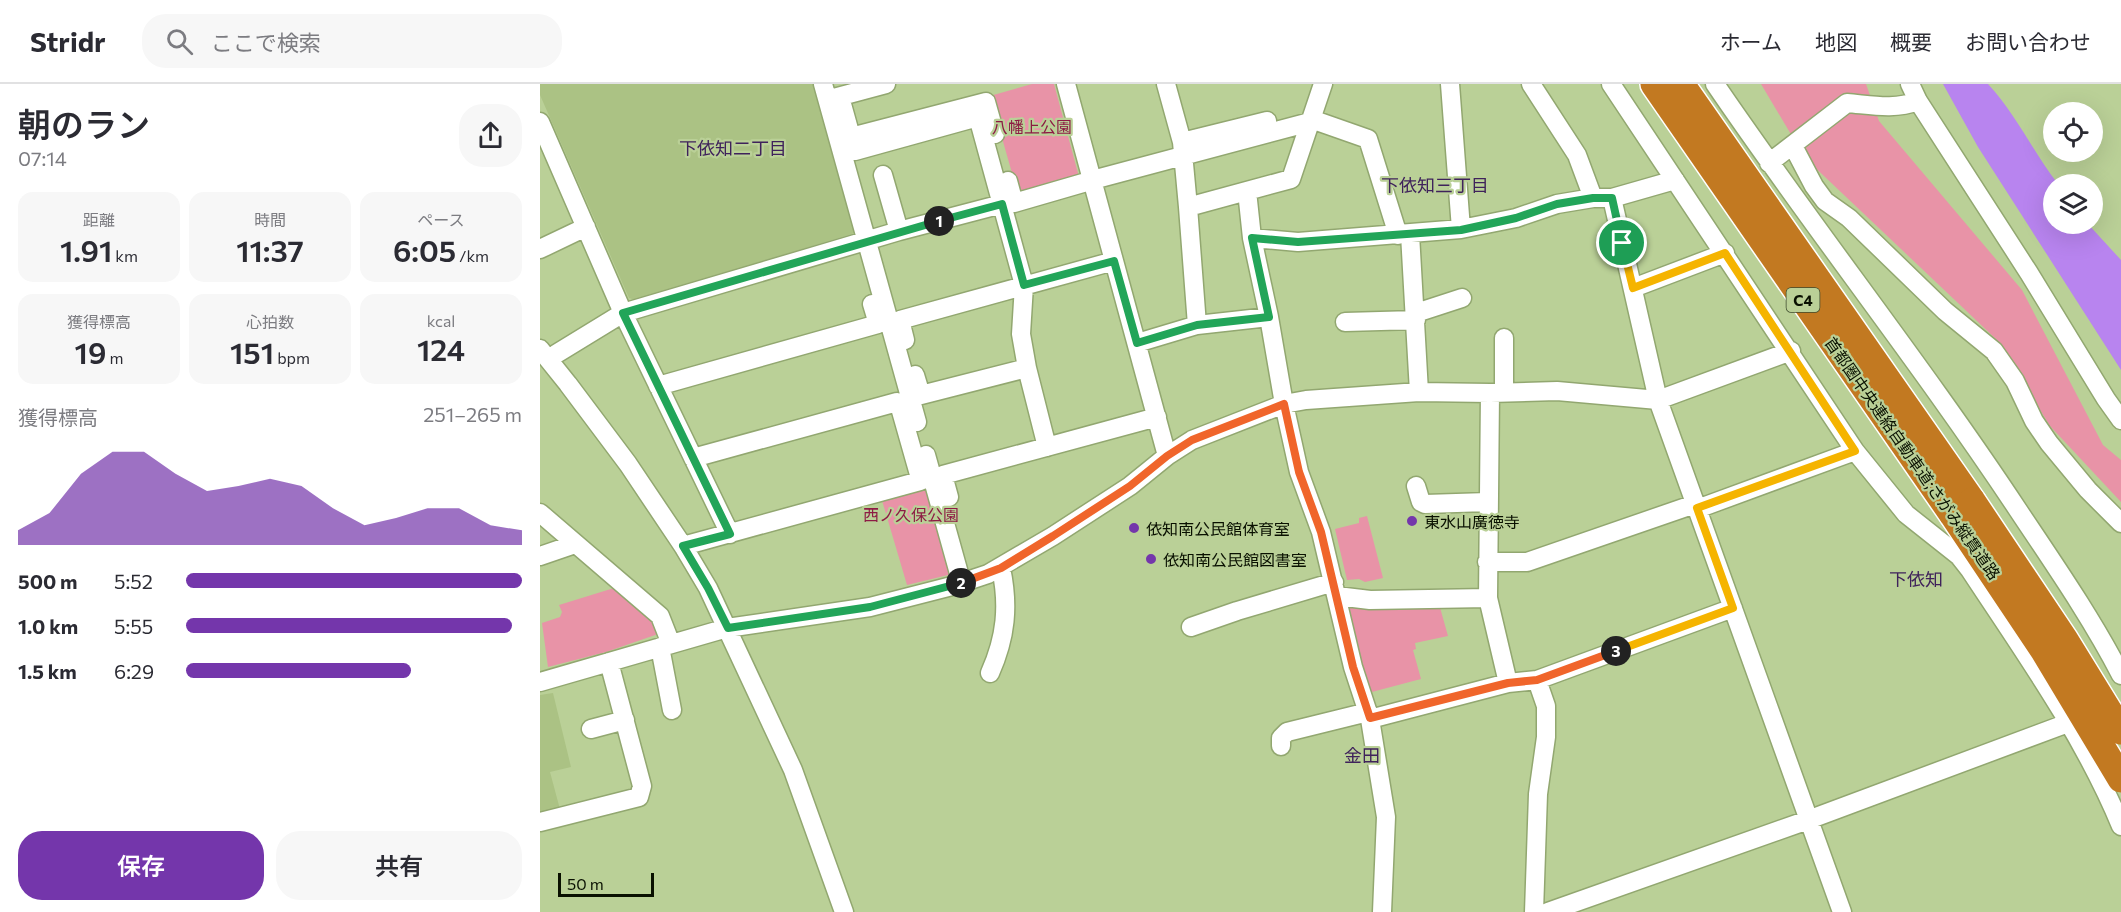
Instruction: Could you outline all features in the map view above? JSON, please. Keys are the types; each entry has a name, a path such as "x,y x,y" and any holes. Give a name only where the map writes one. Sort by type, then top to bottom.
{"highway":[{"name":"首都圏中央連絡自動車道;さがみ縦貫道路","path":"1654,84 1962,508 2065,640 2121,731"},
{"name":"首都圏中央連絡自動車道;さがみ縦貫道路","path":"1681,84 1962,508 2121,779"}],"street":[{"path":"827,95 886,84"},
{"path":"1066,84 1167,456"},
{"path":"1166,84 1182,149 1197,325"},
{"path":"1188,207 1291,179 1323,84"},
{"path":"1450,84 1461,230"},
{"path":"1531,84 1577,155 1593,198"},
{"path":"1611,84 1791,351 1855,451 1906,514 1959,556 1970,570 2068,723 2108,795 2121,826"},
{"path":"1715,84 1769,163 1982,456 2069,584 2121,675"},
{"path":"1910,84 1918,101 2121,420"},
{"path":"827,95 851,137 855,151 978,117 1024,285 1021,334 1047,447"},
{"path":"658,386 878,324 827,95"},
{"path":"1769,163 1847,103 1884,108 1905,106 1918,101"},
{"path":"851,137 986,102 1014,202 1092,181 1182,149 1312,117 1368,139 1404,235 1416,317 1419,392"},
{"path":"540,122 623,313 730,534"},
{"path":"1792,146 1825,201 1849,218 1945,310 1994,351 2015,381 2034,421 2049,443 2088,490 2121,523"},
{"path":"883,175 899,231"},
{"path":"1252,238 1298,242 1461,230 1516,218 1557,204 1593,198 1612,198 1675,180"},
{"path":"1247,191 1252,238 1299,472 1321,532 1353,667 1369,716 1386,818 1382,912"},
{"path":"1612,198 1658,400 1842,912"},
{"path":"844,912 793,770 708,588 683,546 621,455 568,384 548,352 623,313 899,231 1002,204"},
{"path":"540,249 586,227"},
{"path":"861,243 966,579"},
{"path":"1633,288 1725,253"},
{"path":"1027,368 921,395 900,320 1114,261"},
{"path":"1344,322 1416,317 1462,298"},
{"path":"1137,343 1197,325 1269,317"},
{"path":"1504,338 1488,502 1487,562 1488,598 1508,683"},
{"path":"540,682 728,628 870,607 1001,568 1130,486 1167,456 1192,440 1284,404 1306,400 1419,392 1557,391 1658,400 1791,351"},
{"path":"683,546 920,481 897,402 693,459"},
{"path":"966,579 943,475 1157,417"},
{"path":"1487,562 1527,562 1855,451"},
{"path":"1416,486 1421,502 1425,504 1488,502"},
{"path":"540,513 660,616 672,710"},
{"path":"540,556 575,544"},
{"path":"990,673 1006,619 1001,568"},
{"path":"1191,627 1237,611 1336,589 1370,600 1488,598"},
{"path":"1281,746 1281,738 1287,732 1369,716 1508,683 1537,680 1733,608"},
{"path":"2036,670 2097,632"},
{"path":"540,822 639,797 642,786 609,662"},
{"path":"1534,912 1538,794 1546,737 1546,706 1537,680"},
{"path":"591,729 625,720"},
{"path":"1548,912 1808,820 2068,723"}],"shaded area":[{"path":"540,84 817,84 858,232 635,300 629,298 540,95"},
{"path":"1943,84 1988,84 2007,108 2051,174 2043,174 2043,234 2097,234 2121,260 2121,370 1978,147"},
{"path":"553,693 571,767 550,772 561,813 540,820 540,695"}],"green space":[{"name":"八幡上公園","path":"1032,84 1054,84 1079,177 1018,194 990,96"},
{"path":"1761,84 1866,84 1879,121 2022,290 2103,445 2121,460 2121,502 2050,426 1997,340 1805,158"},
{"name":"西ノ久保公園","path":"928,485 952,574 907,585 881,497"},
{"path":"1367,516 1383,578 1365,582 1359,579 1347,580 1335,529 1359,523 1359,518"},
{"path":"617,584 664,632 606,652 548,667 542,623 560,617 562,612 559,605 614,588"},
{"path":"1351,603 1439,604 1448,636 1415,643 1416,649 1413,650 1421,679 1368,693 1347,608"}],"place":[{"name":"東水山廣徳寺","path":"1412,521"},
{"name":"依知南公民館体育室","path":"1134,528"},
{"name":"依知南公民館図書室","path":"1151,559"}],"district":[{"name":"下依知二丁目","path":"733,148"},
{"name":"下依知三丁目","path":"1435,185"},
{"name":"下依知","path":"1916,579"},
{"name":"金田","path":"1362,755"}],"route":[{"path":"1593,198 1612,198 1622,243 1633,288 1725,253 1855,451 1697,508 1733,608 1537,680 1508,683 1370,718 1353,667 1321,532 1299,472 1284,404 1192,440 1167,456 1130,486 1053,536 988,574 952,586 870,607 728,628 683,546 730,534 623,313 899,231 1002,204 1024,285 1114,261 1137,343 1197,325 1269,317 1252,238 1298,242 1461,230 1516,218 1557,204 1593,198"}]}
